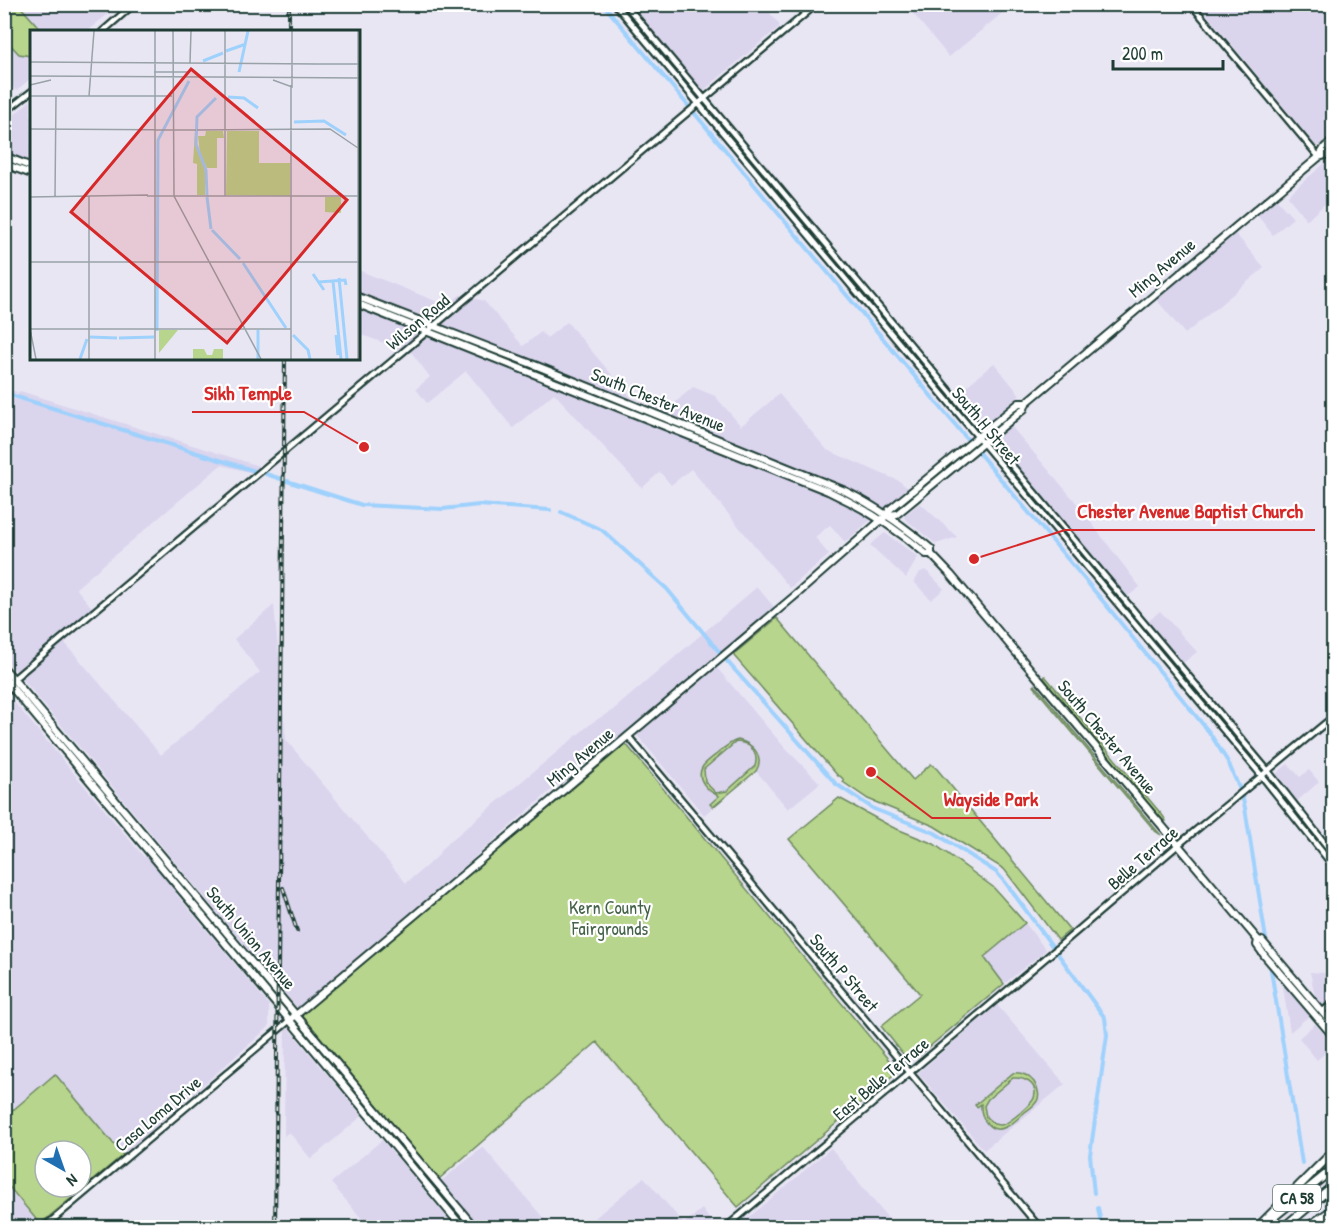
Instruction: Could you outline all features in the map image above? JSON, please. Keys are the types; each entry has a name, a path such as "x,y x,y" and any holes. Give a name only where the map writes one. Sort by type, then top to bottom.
{"highway":[{"path":"1259,1227 1334,1151"},
{"name":"CA 58","path":"1259,1227 1334,1168"},
{"name":"CA 58","path":"1283,1227 1334,1185"},
{"path":"1306,1227 1334,1209"}],"main road":[{"name":"Ming Avenue","path":"290,1020 797,594 889,510 969,449 1019,404 1026,402 1319,157 1325,147 1334,140"},
{"name":"Ming Avenue","path":"1319,157 1334,150"},
{"path":"4,156 30,166"},
{"path":"4,164 30,173"},
{"name":"South Chester Avenue","path":"360,298 831,485 861,499 931,549 931,554 951,574 1257,940 1262,941 1290,984 1334,1026"},
{"name":"South Chester Avenue","path":"360,305 828,491 884,517"},
{"name":"South Union Avenue","path":"4,668 8,682 96,787 102,789 120,810 168,874 464,1227"},
{"name":"South Union Avenue","path":"8,682 123,814 146,837 474,1227"},
{"path":"146,846 167,862"},
{"path":"168,874 176,877 192,896 196,896"},
{"path":"195,906 202,910 216,926 224,930"},
{"path":"224,940 227,939 248,963 254,965"},
{"name":"South Chester Avenue","path":"1276,962 1319,1014 1334,1037"},
{"path":"1319,1014 1334,1031"}],"street":[{"path":"104,30 134,4"},
{"name":"South H Street","path":"615,4 981,439 1039,499 1268,771 1334,855"},
{"name":"South H Street","path":"625,4 1017,484 1262,776 1334,867"},
{"name":"Wilson Road","path":"8,682 817,4"},
{"path":"1191,4 1319,157"},
{"path":"4,113 30,93"},
{"path":"1017,484 1032,497 1039,499"},
{"name":"Belle Terrace","path":"1055,950 1334,716"},
{"name":"South P Street","path":"628,736 1040,1227"},
{"name":"East Belle Terrace","path":"725,1227 1055,950"},
{"path":"1319,1014 1334,1002"},
{"name":"Casa Loma Drive","path":"43,1227 290,1020"}],"shaded area":[{"path":"4,5 119,5 88,30 30,30 30,79 16,91 5,77"},
{"path":"630,5 763,5 779,27 703,91"},
{"path":"906,5 1012,5 949,57"},
{"path":"1199,5 1333,5 1333,133 1317,147"},
{"path":"30,101 30,162 4,151 5,123"},
{"path":"1333,156 1333,197 1307,220 1288,195"},
{"path":"1276,199 1293,218 1273,235 1257,215"},
{"path":"1235,233 1264,268 1185,334 1156,299"},
{"path":"360,271 438,302 443,309 460,295 484,301 523,346 541,332 547,338 567,322 635,402 663,413 693,387 715,396 741,426 779,394 827,450 899,481 908,488 845,542 830,525 815,537 829,555 790,588 691,469 671,485 660,472 642,488 554,393 513,428 466,371 427,403 416,389 430,377 412,353 360,334"},
{"path":"994,363 1020,395 983,427 956,395"},
{"path":"4,388 17,392 10,398 21,401 12,397 20,391 265,468 257,474 221,465 76,588 93,609 65,643 161,755 260,672 234,639 274,605 286,740 406,883 437,857 442,848 593,722 613,710 757,587 774,607 619,737 609,741 580,765 297,1008 5,658"},
{"path":"1010,425 1074,500 1140,587 1127,597 996,439"},
{"path":"920,503 957,537 936,544 905,519 904,516"},
{"path":"885,533 918,557 906,578 870,545"},
{"path":"926,570 944,589 931,600 914,582 920,572"},
{"path":"1160,611 1197,652 1182,664 1147,622"},
{"path":"717,668 785,748 820,783 788,809 756,771 704,815 637,735"},
{"path":"4,690 144,857 151,852 181,889 176,894 269,1005 269,1027 123,1155 55,1075 5,1117"},
{"path":"1288,764 1300,777 1309,770 1319,782 1297,801 1277,776 1277,773"},
{"path":"1025,923 1046,950 1004,984 984,957"},
{"path":"1310,972 1325,973 1333,983 1333,1021 1315,996"},
{"path":"1282,980 1310,1014 1290,1032"},
{"path":"997,1005 1065,1084 984,1150 918,1073"},
{"path":"1315,1024 1334,1045 1317,1060 1299,1038"},
{"path":"288,1028 362,1116 311,1159 289,1132 284,1136 285,1030"},
{"path":"382,1140 455,1227 369,1227 331,1183"},
{"path":"483,1147 551,1227 479,1227 440,1182"},
{"path":"831,1148 895,1227 733,1227 745,1217 747,1219"},
{"path":"644,1177 684,1224 702,1209 715,1227 584,1227"},
{"path":"4,1182 37,1221 29,1227 5,1227"}],"green space":[{"path":"4,5 19,5 41,30 30,30 30,56 19,54 5,39"},
{"path":"777,618 913,780 931,764 937,769 1070,930 1058,940 1004,869 934,826 868,799 843,782 844,780 838,776 734,656"},
{"path":"1045,676 1166,821 1164,822 1051,687 1044,678"},
{"path":"1035,685 1161,835 1155,831"},
{"path":"738,740 753,747 758,756 758,766 756,771 713,807 710,804 719,796 701,780 701,771 708,761","holes":["736,742 741,742 752,749 756,757 755,766 727,791 716,793 705,782 704,769"]},
{"name":"Kern County Fairgrounds","path":"626,744 898,1071 738,1207 597,1042 439,1179 301,1014"},
{"path":"839,798 892,827 934,844 993,887 1025,923 984,957 1004,984 916,1058 907,1059 881,1026 920,994 789,839"},
{"path":"1013,1073 1029,1078 1034,1082 1038,1092 1038,1099 1034,1105 1011,1124 1000,1129 987,1124 982,1115 981,1104 977,1107 975,1105","holes":["1013,1078 1030,1082 1034,1089 1034,1098 1007,1123 994,1124 986,1117 984,1106 988,1099"]},
{"path":"55,1074 123,1155 93,1180 93,1139 33,1139 33,1199 70,1199 40,1224 5,1182 5,1117"}],"waterway":[{"path":"603,4 1107,606 1209,732 1228,762 1245,808 1302,1163"},
{"path":"4,393 255,471"},
{"path":"266,474 281,479"},
{"path":"287,481 362,505 443,509 479,505 550,510"},
{"path":"561,512 602,530 667,589 721,654"},
{"path":"725,659 836,784 874,809 935,833 996,872 1105,1018 1107,1035 1090,1155 1094,1193"},
{"path":"1098,1208 1102,1228"}],"railway":[{"path":"289,4 289,30"},
{"path":"275,1228 285,360"},
{"path":"283,888 297,931"}],"place":[{"name":"Sikh Temple","path":"364,447"},
{"name":"Chester Avenue Baptist Church","path":"974,559"},
{"name":"Wayside Park","path":"871,772"}]}
